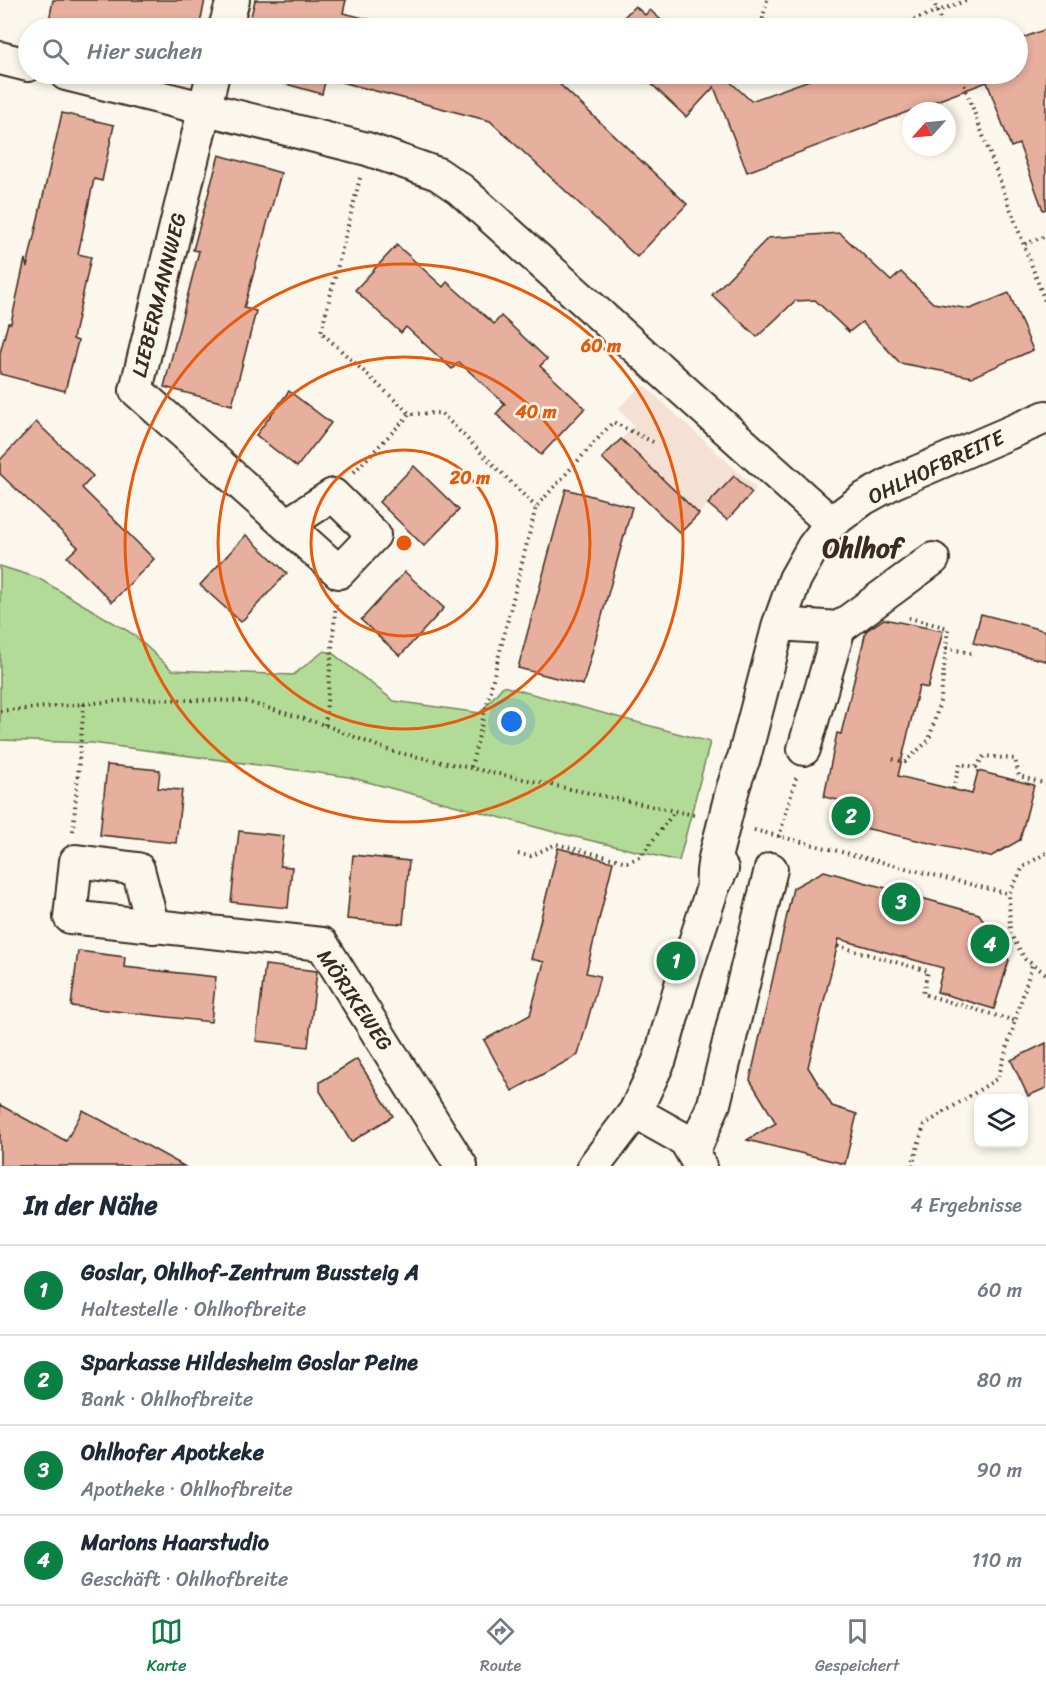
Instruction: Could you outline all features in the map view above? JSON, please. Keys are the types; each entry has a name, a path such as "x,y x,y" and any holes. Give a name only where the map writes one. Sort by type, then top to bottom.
{"street":[{"path":"228,18 232,0"},
{"path":"0,58 18,62"},
{"path":"108,84 367,150 438,174 460,189 831,523"},
{"path":"204,107 210,84"},
{"name":"LIEBERMANNWEG","path":"204,107 136,390 339,572"},
{"name":"OHLHOFBREITE","path":"594,1166 635,1112 660,1059 713,887 712,874 730,824 737,774 744,758 779,624 795,579 813,547 831,523 863,500 894,482 1046,417"},
{"path":"288,525 333,495 374,535 339,572"},
{"path":"804,749 839,628 933,559"},
{"path":"779,624 839,628"},
{"path":"76,861 138,868 153,927"},
{"name":"MÖRIKEWEG","path":"76,861 70,917 322,944 461,1166"},
{"path":"697,1160 714,1104 771,869"},
{"path":"635,1112 685,1140 697,1160"}],"path":[{"path":"763,18 767,0"},
{"path":"933,0 939,18"},
{"path":"918,18 968,0"},
{"path":"964,84 1046,304"},
{"path":"367,150 321,332 410,414 441,413 536,507"},
{"path":"1024,244 1046,236"},
{"path":"333,495 410,414"},
{"path":"471,767 536,507 613,422 653,442"},
{"path":"325,725 339,572"},
{"path":"882,596 907,618 948,628 941,698 929,740 905,762 893,759"},
{"path":"946,648 975,654"},
{"path":"0,711 141,699 244,701 325,725 390,751 675,811 1009,894"},
{"path":"76,861 71,851 84,704"},
{"path":"771,869 804,749"},
{"path":"953,789 960,764 975,767 984,756 1015,759 1019,777 1046,784"},
{"path":"518,854 531,856 556,844 627,862 640,857 675,811"},
{"path":"1046,853 1023,867 1009,894 1010,933 1025,959 1046,974"},
{"path":"838,946 928,971 923,994 1015,1021"},
{"path":"912,1166 924,1125 999,1078 1032,965"}],"shaded area":[{"path":"643,384 756,488 727,520 708,504 680,533 602,458 634,426 618,409"}],"green space":[{"path":"0,566 38,578 133,634 172,670 293,675 324,651 332,653 394,701 480,713 503,686 710,742 679,861 554,832 349,777 92,743 0,740"}],"building":[{"path":"53,0 205,0 201,18 50,18"},
{"path":"255,0 346,0 343,13 364,18 250,18"},
{"path":"635,6 645,15 650,10 659,18 623,18"},
{"path":"1046,29 1046,209 1043,210 1019,144 1011,147 988,84 1028,84 1028,36"},
{"path":"286,84 324,84 322,94"},
{"path":"349,84 559,84 687,204 637,257 490,121"},
{"path":"651,84 733,84 751,101 798,84 982,84 934,102 902,102 902,114 747,172 714,87 686,117"},
{"path":"62,113 114,125 102,181 94,179 78,254 91,257 73,339 78,341 65,391 0,374 0,353 8,323 11,323 25,259 27,267"},
{"path":"219,155 281,173 244,308 256,311 232,405 164,387 199,251 193,250"},
{"path":"840,233 891,281 901,272 933,303 970,309 1009,293 1033,350 972,377 900,363 862,322 849,332 815,300 795,301 757,337 712,295 768,238"},
{"path":"397,245 443,287 447,282 494,324 501,316 547,359 540,366 585,408 541,455 496,414 505,404 459,362 452,369 406,327 401,333 355,290"},
{"path":"289,391 331,423 297,467 256,435"},
{"path":"36,422 93,476 82,488 154,559 112,602 67,557 78,547 0,474 0,460"},
{"path":"621,439 699,514 680,533 602,458"},
{"path":"414,466 459,510 424,546 379,502"},
{"path":"734,476 752,493 727,520 708,504"},
{"path":"566,489 632,507 583,685 518,668"},
{"path":"246,535 287,573 241,622 200,585"},
{"path":"405,572 444,608 400,656 361,620"},
{"path":"981,614 1046,631 1046,661 973,643"},
{"path":"884,619 943,631 928,688 919,686 898,776 972,794 978,771 1034,785 1020,840 990,857 834,821 838,800 824,797 837,733 841,734 866,631"},
{"path":"107,765 160,770 158,788 182,790 176,843 100,835"},
{"path":"239,831 284,836 280,866 292,867 288,908 231,902"},
{"path":"558,848 613,862 586,973 600,976 578,1055 512,1091 484,1040 530,1015 544,962 531,959"},
{"path":"353,855 409,861 403,924 347,919"},
{"path":"824,871 979,914 1009,960 994,1009 937,992 943,968 839,939 808,1067 832,1106 857,1114 845,1164 747,1140 776,1123 750,1080 793,888"},
{"path":"78,951 125,957 124,967 216,977 211,1022 71,1006"},
{"path":"265,965 317,971 308,1047 256,1041"},
{"path":"1046,1043 1046,1088 1028,1096 1011,1060"},
{"path":"357,1059 393,1116 351,1142 320,1091 320,1082"},
{"path":"0,1105 66,1141 83,1110 184,1166 0,1166"}],"place":[{"name":"Sparkasse Hildesheim Goslar Peine","path":"851,816"},
{"name":"Ohlhofer Apotkeke","path":"901,902"},
{"name":"Marions Haarstudio","path":"990,944"},
{"name":"Goslar, Ohlhof-Zentrum Bussteig A","path":"676,961"}],"district":[{"name":"Ohlhof","path":"862,548"}]}
